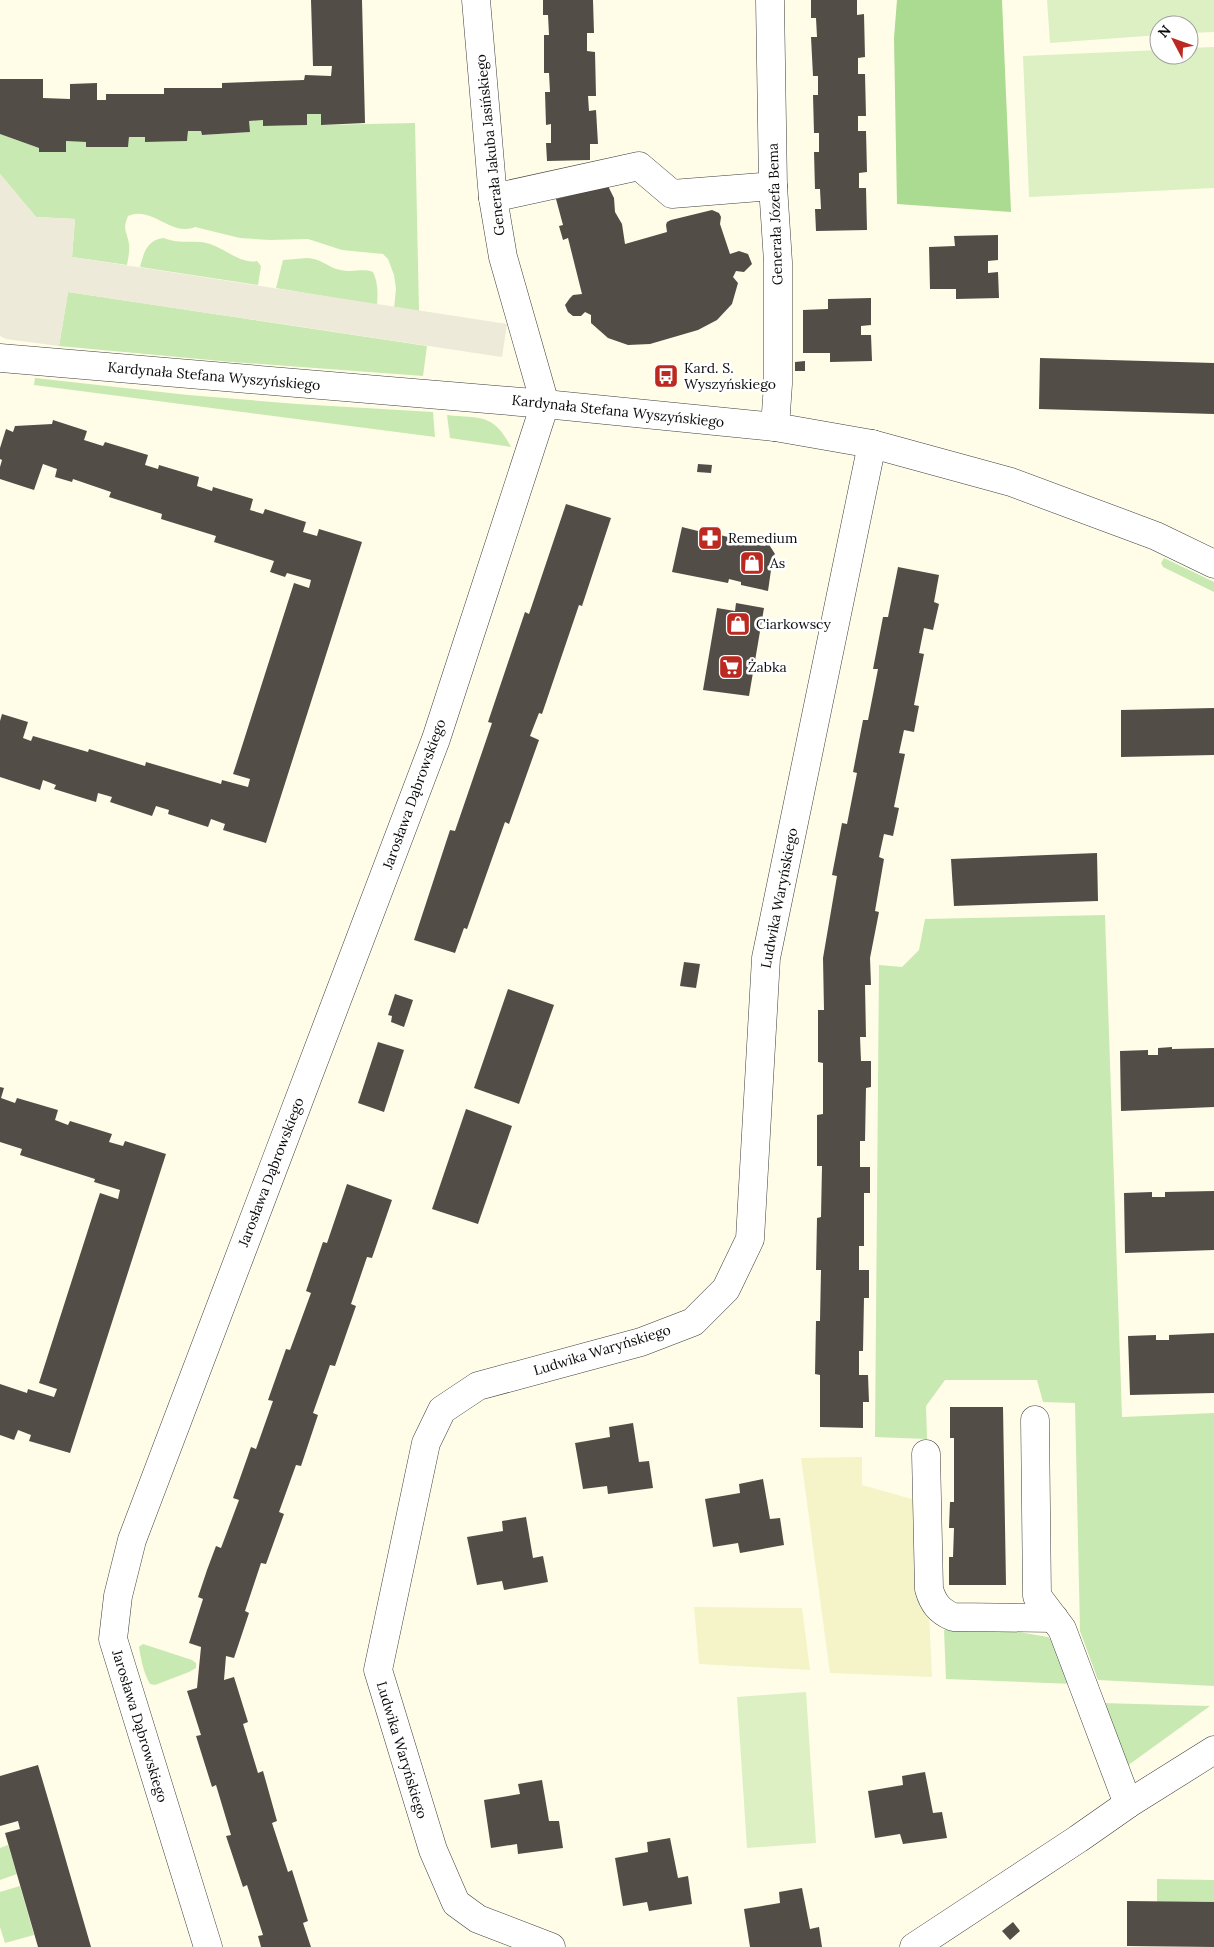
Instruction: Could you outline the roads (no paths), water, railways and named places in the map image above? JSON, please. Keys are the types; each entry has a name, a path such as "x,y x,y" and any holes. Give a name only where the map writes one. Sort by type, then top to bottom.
{"street":[{"name":"Generała Jakuba Jasińskiego","path":"476,0 493,198 503,257 545,404"},
{"name":"Generała Józefa Bema","path":"770,0 773,186 778,262 778,384 775,428"},
{"path":"493,198 639,166 672,194 773,186"},
{"name":"Kardynała Stefana Wyszyńskiego","path":"0,358 545,404 775,428 872,444 1011,482 1156,536 1214,564"},
{"name":"Jarosława Dąbrowskiego","path":"208,1947 113,1639 118,1596 132,1540 436,738 545,404"},
{"name":"Ludwika Waryńskiego","path":"551,1947 478,1919 456,1903 433,1850 378,1670 426,1443 442,1410 478,1386 642,1342 692,1322 726,1289 750,1239 766,958 872,444"},
{"path":"1035,1420 1037,1596 1062,1629 1084,1683 1118,1782 1128,1804"},
{"path":"926,1454 929,1589 937,1606 944,1613 953,1617 1054,1618"},
{"path":"929,1942 1128,1804 1214,1750"}],"place":[{"name":"Kard. S. Wyszyńskiego","path":"666,376"},
{"name":"Remedium","path":"710,538"},
{"name":"As","path":"752,563"},
{"name":"Ciarkowscy","path":"738,624"},
{"name":"Żabka","path":"731,667"}]}
